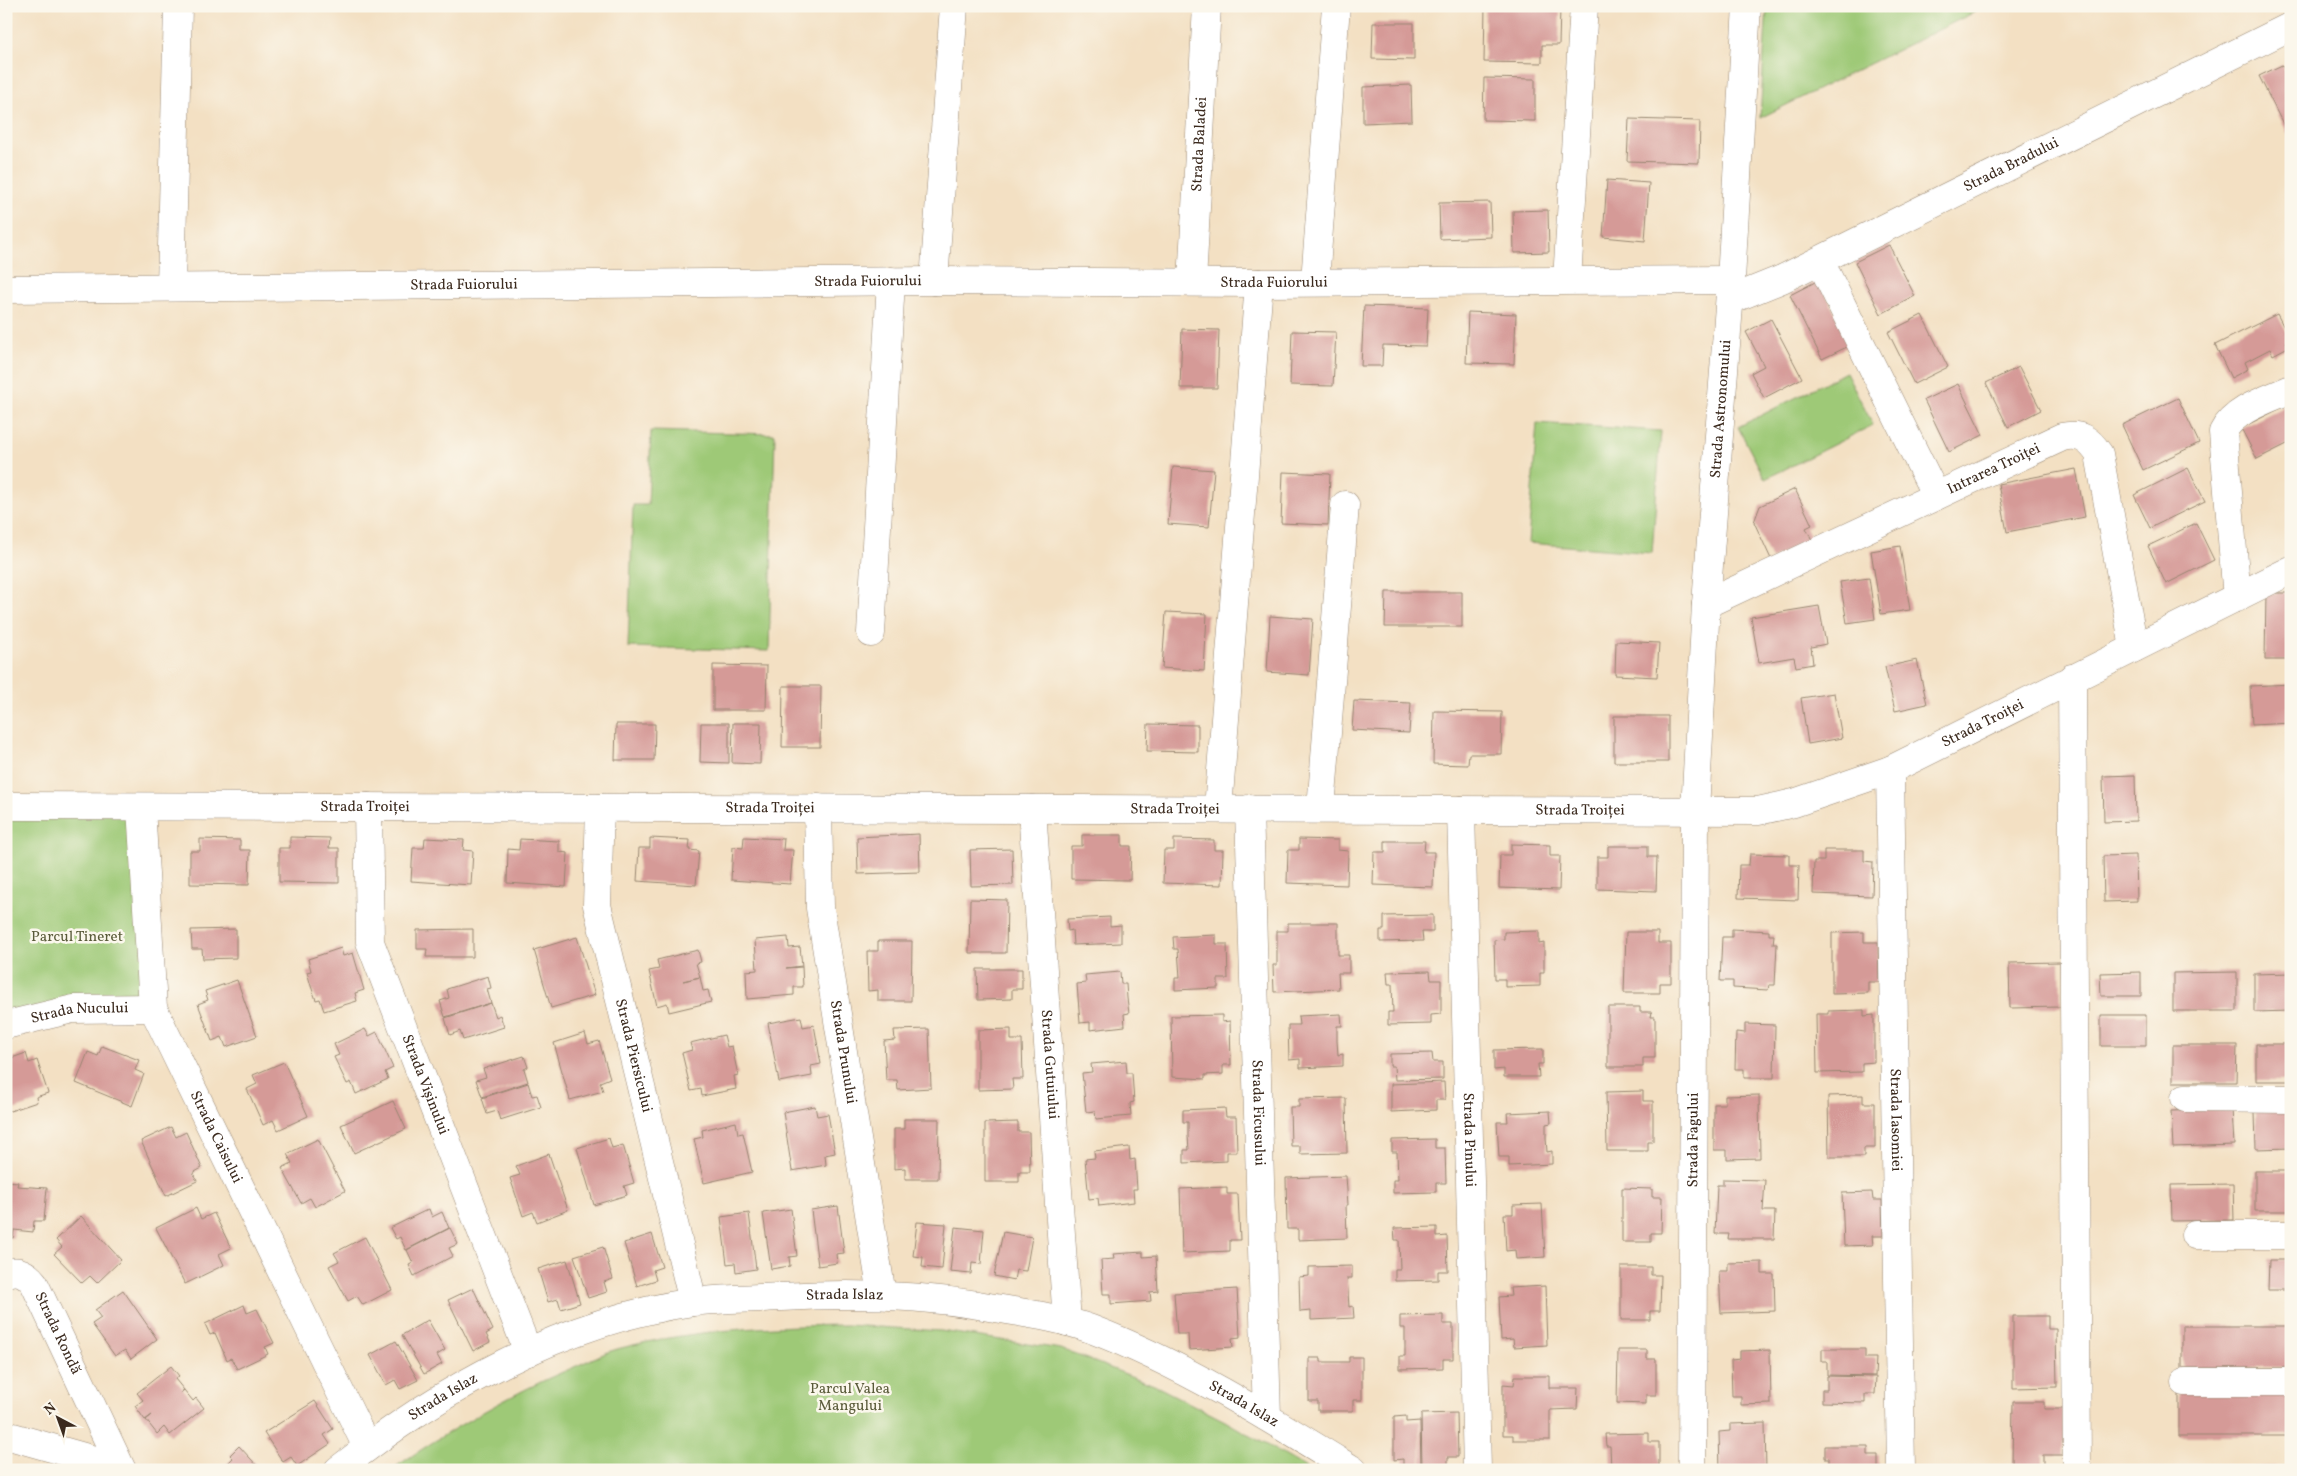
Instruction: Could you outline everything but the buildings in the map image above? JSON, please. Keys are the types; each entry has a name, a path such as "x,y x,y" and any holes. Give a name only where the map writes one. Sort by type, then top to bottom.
{"street":[{"path":"171,287 178,6"},
{"path":"934,281 954,6"},
{"name":"Strada Baladei","path":"1192,282 1207,6"},
{"path":"1315,281 1336,6"},
{"path":"1567,280 1584,6"},
{"name":"Strada Astronomului","path":"1695,811 1706,604 1730,290 1747,6"},
{"name":"Strada Bradului","path":"1730,290 1782,279 2289,31"},
{"path":"1827,275 1936,496"},
{"name":"Strada Fuiorului","path":"6,289 891,281 1258,283 1567,280 1730,290"},
{"path":"871,633 891,281"},
{"path":"1218,810 1258,283"},
{"path":"2237,598 2223,432 2227,423 2238,415 2291,388"},
{"name":"Intrarea Troiței","path":"1706,604 2062,437 2072,435 2084,437 2099,454 2134,648"},
{"path":"1321,809 1345,505"},
{"name":"Strada Troiței","path":"6,806 1758,811 1794,803 1890,770 2291,570"},
{"path":"2072,678 2077,1470"},
{"name":"Strada Iasomiei","path":"1890,770 1901,1470"},
{"name":"Strada Caisului","path":"141,807 153,1008 367,1447"},
{"name":"Strada Vișinului","path":"368,807 370,942 528,1352"},
{"name":"Strada Piersicului","path":"600,808 597,905 693,1302"},
{"name":"Strada Prunului","path":"818,808 820,908 882,1295"},
{"name":"Strada Gutuiului","path":"1032,809 1067,1322"},
{"name":"Strada Ficusului","path":"1248,809 1267,1417"},
{"name":"Strada Pinului","path":"1461,810 1477,1470"},
{"name":"Strada Fagului","path":"1692,1470 1695,811"},
{"name":"Strada Nucului","path":"6,1025 73,1009 153,1008"},
{"path":"2185,1098 2291,1099"},
{"path":"2194,1235 2291,1235"},
{"name":"Strada Rondă","path":"6,1274 18,1272 28,1276 34,1283 120,1468"},
{"name":"Strada Islaz","path":"338,1470 367,1447 448,1395 528,1352 608,1321 693,1302 804,1296 882,1295 937,1298 1067,1322 1128,1345 1267,1417 1353,1470"},
{"path":"2185,1382 2291,1382"},
{"name":"Strada Rondă","path":"6,1435 120,1468"}],"green space":[{"path":"1767,6 1987,6 1760,118"},
{"path":"1846,372 1873,425 1765,479 1738,427"},
{"path":"1537,423 1661,431 1652,553 1528,543"},
{"path":"651,431 775,434 769,651 628,647 633,505 648,505"},
{"name":"Parcul Tineret","path":"6,806 141,807 153,1008 6,1025"},
{"name":"Parcul Valea Mangului","path":"847,1325 941,1331 1061,1349 1154,1385 1225,1421 1310,1470 391,1470 457,1427 502,1402 548,1378 615,1350 649,1342 705,1333 790,1326"}]}
